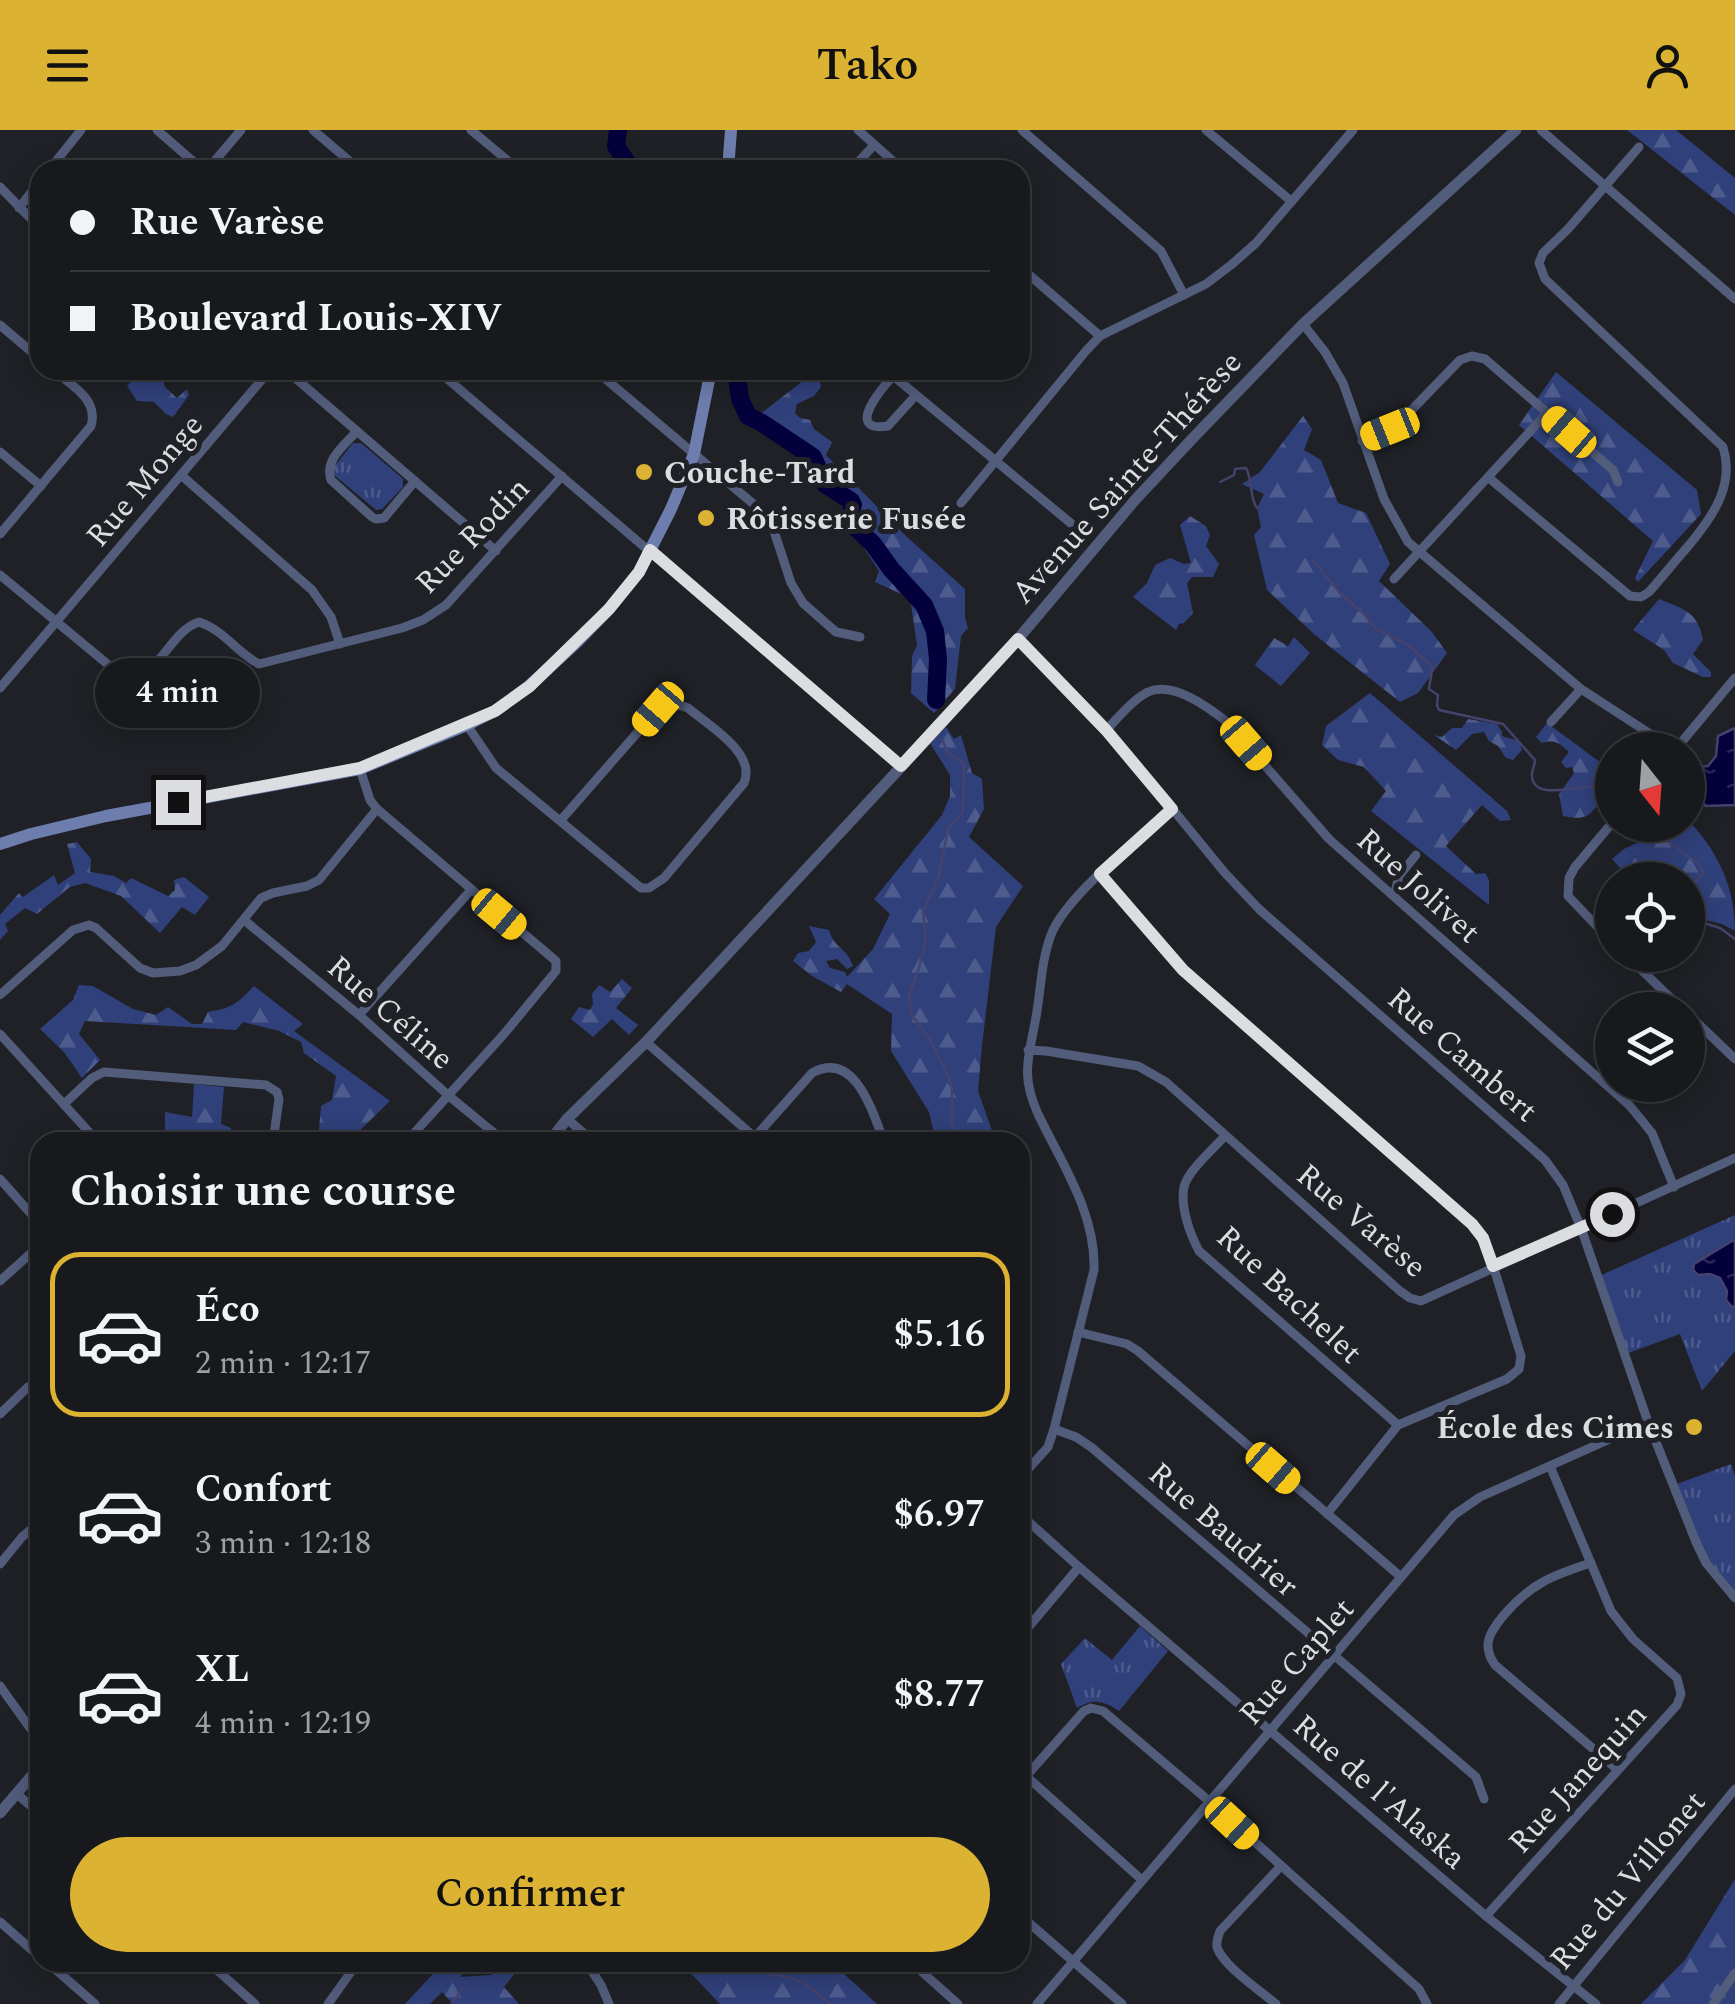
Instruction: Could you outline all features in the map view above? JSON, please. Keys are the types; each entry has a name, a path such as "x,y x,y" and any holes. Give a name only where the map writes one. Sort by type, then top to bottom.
{"main road":[{"path":"729,160 731,130"},
{"path":"0,844 106,816 360,768 495,711 530,686 577,642 639,572 694,454 709,380"}],"street":[{"path":"57,160 80,130"},
{"path":"157,130 193,160"},
{"path":"214,160 241,130"},
{"path":"313,130 348,160"},
{"path":"471,130 507,160"},
{"path":"858,130 891,160"},
{"path":"1022,130 1161,251 1184,294"},
{"path":"1206,130 1291,201"},
{"path":"961,502 1100,336 1206,284 1232,265 1256,243 1352,130"},
{"name":"Avenue Sainte-Thérèse","path":"556,1132 646,1042 1018,639 1134,500 1303,324 1516,130"},
{"path":"1541,130 1735,298"},
{"path":"860,160 874,145"},
{"path":"1489,478 1630,596 1642,598 1717,511 1727,490 1729,458 1723,447 1541,271 1543,253 1639,147"},
{"path":"0,187 30,218"},
{"path":"19,208 30,194"},
{"path":"1030,278 1100,336"},
{"path":"1303,324 1334,365 1392,517 1408,542 1581,689 1647,732"},
{"path":"0,325 30,350"},
{"path":"1362,441 1399,424 1460,360 1472,356 1485,359 1613,470 1618,482"},
{"path":"0,534 94,419 89,401 65,380"},
{"name":"Rue Monge","path":"0,688 262,380"},
{"path":"298,380 496,551"},
{"path":"449,380 901,766"},
{"path":"607,380 764,512 803,604 836,632 860,638"},
{"path":"886,380 868,408 872,424 880,428 896,420 916,395"},
{"path":"898,380 1073,524"},
{"path":"1394,579 1547,413"},
{"path":"357,431 328,465 328,474 372,517 384,518 415,481"},
{"path":"0,452 40,486"},
{"path":"181,475 312,590 331,617 340,644"},
{"name":"Rue Rodin","path":"56,622 116,672 132,678 149,670 182,630 199,622 214,627 259,664 402,628 423,620 446,604 562,476"},
{"path":"0,575 56,622"},
{"name":"Rue Cambert","path":"1018,639 1106,730 1259,909 1545,1160 1563,1185 1580,1228 1648,1422 1696,1542 1706,1563 1735,1598"},
{"path":"1690,732 1735,678"},
{"name":"Rue Jolivet","path":"1106,730 1148,692 1164,688 1215,712 1329,839 1630,1106 1652,1134 1674,1187"},
{"path":"1551,722 1581,689"},
{"path":"467,725 496,768 642,888 664,878 744,783 747,768 738,750 688,708 681,704 666,705 658,709 561,820"},
{"path":"360,768 370,800 377,809 556,962 556,971 415,1132"},
{"path":"0,995 82,926 96,928 140,968 153,973 196,966 222,946 262,898 319,880 377,809"},
{"path":"1030,1467 1048,1447 1054,1429 1094,1270 1091,1230 1030,1094 1026,1070 1048,946 1060,916 1172,809"},
{"path":"1595,924 1568,896 1568,878 1596,842"},
{"path":"1394,896 1400,876 1416,856"},
{"path":"1100,874 1183,970 1472,1224 1483,1238 1493,1266 1521,1356 1519,1369 1507,1380 1398,1425 1327,1514"},
{"path":"359,1014 471,890"},
{"name":"Rue Céline","path":"244,920 359,1014 492,1132"},
{"path":"1644,972 1664,992"},
{"path":"1705,1031 1735,1059"},
{"path":"0,1034 89,1132"},
{"path":"646,1042 749,1132"},
{"name":"Rue Varèse","path":"1028,1050 1150,1071 1410,1298 1421,1301 1735,1158"},
{"path":"764,1132 812,1073 820,1068 839,1067 858,1086 880,1132"},
{"path":"64,1104 104,1072 266,1085 277,1092 279,1099 274,1132"},
{"path":"567,1119 582,1132"},
{"name":"Rue Bachelet","path":"1225,1136 1189,1176 1184,1188 1184,1209 1199,1251 1398,1425"},
{"path":"0,1179 30,1213"},
{"path":"0,1281 30,1255"},
{"path":"1078,1332 1127,1344 1138,1351 1401,1577"},
{"path":"0,1414 30,1387"},
{"name":"Rue Caplet","path":"1037,2004 1454,1515 1480,1498 1648,1422"},
{"name":"Rue Baudrier","path":"1054,1429 1091,1446 1476,1777 1484,1799"},
{"name":"Rue Janequin","path":"1486,1916 1677,1706 1682,1694 1669,1670 1620,1626 1610,1611 1550,1466"},
{"name":"Rue de l'Alaska","path":"1030,1523 1486,1916 1596,2004"},
{"path":"0,1564 30,1530"},
{"path":"1591,1563 1563,1572 1520,1596 1490,1632 1488,1652 1495,1666 1618,1770"},
{"path":"1030,1625 1079,1568"},
{"path":"0,1686 30,1728"},
{"path":"1030,1772 1084,1711 1103,1711 1419,1989 1427,2004"},
{"path":"0,1813 30,1778"},
{"path":"1030,1786 1142,1880"},
{"name":"Rue du Villonet","path":"1559,2004 1735,1789"},
{"path":"17,1794 30,1805"},
{"path":"1276,2004 1226,1961 1217,1940 1280,1867"},
{"path":"0,1922 30,1948"},
{"path":"1030,1923 1122,2004"},
{"path":"58,1972 95,2004"},
{"path":"219,1972 255,2004"},
{"path":"328,2004 351,1972"},
{"path":"593,1972 609,2004"},
{"path":"922,1972 958,2004"},
{"path":"1713,2004 1734,1976"}],"green space":[{"path":"1627,130 1676,130 1735,178 1735,215"},
{"path":"1556,372 1697,490 1701,514 1638,582 1635,578 1653,541 1519,425"},
{"path":"133,380 163,380 177,398 187,389 189,395 173,417 154,402 137,401 127,386"},
{"path":"804,380 820,381 821,387 814,396 797,404 795,413 810,420 814,429 832,442 826,455 965,589 968,628 961,636 955,689 934,713 911,693 912,656 917,645 910,598 875,582 879,571 847,522 843,499 821,487 804,458 762,423 759,415"},
{"path":"1303,416 1312,429 1304,450 1321,460 1338,503 1366,513 1390,564 1379,581 1432,632 1447,653 1418,693 1400,702 1315,635 1267,590 1254,535 1261,527 1257,508 1264,494 1242,484 1260,472"},
{"path":"353,443 361,443 403,479 403,487 382,509 376,510 333,474"},
{"path":"1190,516 1206,526 1210,535 1206,546 1219,564 1213,577 1192,577 1187,583 1193,613 1176,630 1133,597 1147,583 1155,565 1170,558 1191,563 1180,525"},
{"path":"1659,599 1688,612 1697,623 1703,640 1693,654 1711,672 1711,677 1673,663 1664,650 1633,630"},
{"path":"1294,637 1310,653 1281,686 1255,665 1274,638 1288,646"},
{"path":"1370,693 1507,811 1511,820 1500,821 1482,805 1446,846 1476,874 1485,873 1489,880 1489,905 1371,811 1386,791 1364,767 1338,760 1322,745 1326,726"},
{"path":"1468,719 1497,724 1502,736 1519,741 1522,750 1513,760 1506,758 1484,732 1472,734 1456,750 1434,735 1442,737 1452,728 1462,728"},
{"path":"1547,723 1595,758 1595,809 1587,816 1563,816 1559,794 1574,773 1572,767 1566,768 1561,762 1569,752 1557,743 1542,743 1536,737"},
{"path":"946,727 954,739 961,735 972,773 982,779 984,809 969,837 1023,886 996,927 978,1091 992,1132 934,1132 929,1112 891,1051 892,1014 847,984 841,992 793,961 816,942 809,926 829,930 853,966 847,969 837,959 826,961 830,968 845,972 847,977 873,949 890,914 874,899 942,815 950,796 950,775 930,743"},
{"path":"1705,840 1728,885 1735,931 1705,920 1705,862 1615,862 1612,859 1639,842"},
{"path":"77,842 91,859 90,872 114,876 126,883 131,878 168,896 175,890 174,880 184,877 209,897 195,915 182,907 160,933 121,896 85,883 70,887 37,914 25,908 5,924 8,931 0,940 0,915 19,893 23,897 54,875 58,885 75,873 67,844"},
{"path":"622,979 632,988 616,1008 638,1025 629,1035 612,1019 593,1037 571,1019 579,1007 590,1010 592,994 599,985 610,992"},
{"path":"79,985 93,986 133,1009 156,1015 168,1007 192,1024 202,1024 208,1012 234,1004 254,986 303,1024 294,1031 390,1101 358,1132 319,1132 321,1106 332,1100 336,1076 304,1053 301,1042 279,1031 243,1022 236,1030 85,1021 79,1034 100,1060 82,1078 64,1052 40,1029 73,1000"},
{"path":"194,1084 224,1087 221,1124 231,1128 231,1132 165,1132 165,1112 192,1117"},
{"path":"1735,1215 1735,1351 1702,1391 1680,1334 1626,1354 1597,1277"},
{"path":"1731,1464 1735,1476 1735,1593 1710,1567 1674,1485"},
{"path":"1140,1626 1168,1651 1119,1711 1099,1702 1077,1708 1061,1664 1085,1638 1112,1660"},
{"path":"1735,1879 1735,2004 1641,2004 1685,1960"},
{"path":"435,1972 464,1972 460,1977 516,1972 504,1987 519,2004 453,2004 442,1992 430,2004 405,2004"},
{"path":"690,1972 842,1972 877,2004 720,2004"}],"water":[{"path":"1735,728 1735,805 1705,805 1705,766 1716,756 1718,736"},
{"path":"1732,1241 1732,1307 1720,1278 1698,1275 1693,1270 1694,1264"}],"waterway":[{"path":"618,130 616,146 625,160"},
{"path":"737,380 748,416 813,457 825,484 851,501 848,520 924,605 935,631 936,700"},
{"path":"1220,482 1234,475 1235,469 1246,468 1257,508"},
{"path":"1313,561 1376,629 1408,645 1431,665 1429,689 1438,695 1439,710 1503,724 1535,760 1532,776 1541,789 1595,786"},
{"path":"943,741 947,752 964,763 963,812 948,829 939,875 923,911 926,939 909,996 912,1015 949,1077 956,1132"},
{"path":"1669,842 1696,862"},
{"path":"1705,923 1735,939"},
{"path":"771,1972 800,1982 830,2004"},
{"path":"452,2003 464,1987"}],"place":[{"name":"Couche-Tard","path":"644,472"},
{"name":"Rôtisserie Fusée","path":"706,518"},
{"name":"École des Cimes","path":"1694,1427"}],"route":[{"path":"178,802 360,768 495,711 530,686 609,609 639,572 650,550 901,766 1018,639 1106,730 1172,809 1100,874 1183,970 1472,1224 1483,1238 1493,1266 1612,1214"}]}
